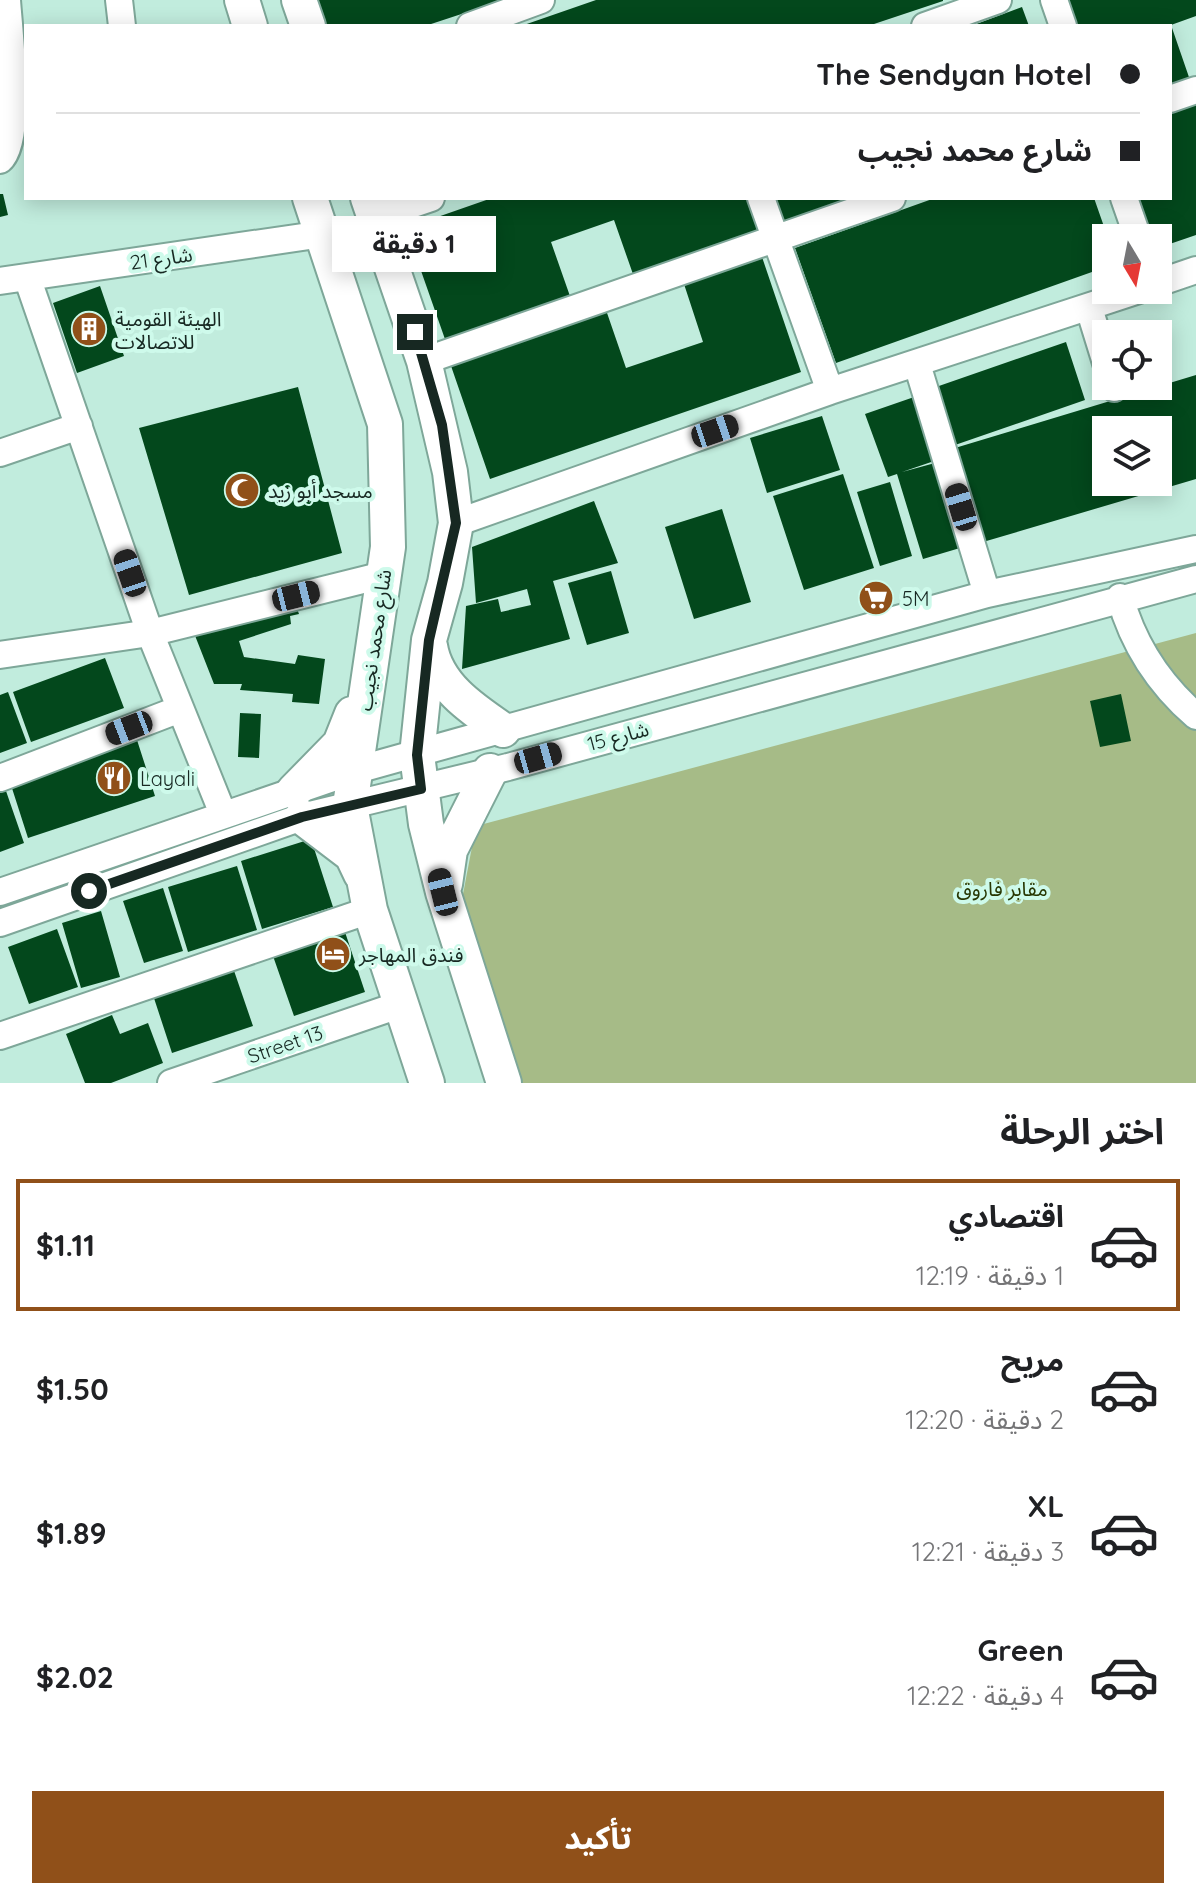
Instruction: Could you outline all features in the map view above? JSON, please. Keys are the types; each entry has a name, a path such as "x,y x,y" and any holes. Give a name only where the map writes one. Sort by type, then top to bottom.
{"main road":[{"path":"299,0 307,24"},
{"name":"شارع محمد نجيب","path":"311,200 385,424 388,547 350,806 369,897 399,1005 427,1083"},
{"path":"371,208 424,361 442,425 456,523 429,640 417,755 421,789 443,892 504,1083"},
{"path":"429,640 433,665 443,679 503,730"},
{"path":"369,897 352,855 298,804 340,744 370,670"},
{"path":"443,892 450,850 490,771"}],"street":[{"path":"0,160 10,147 19,66 7,0"},
{"path":"119,0 122,24"},
{"path":"475,24 541,0"},
{"path":"931,24 998,0"},
{"path":"1054,0 1062,24"},
{"path":"1172,98 1196,90"},
{"path":"371,208 419,200"},
{"path":"762,200 830,391"},
{"path":"424,361 886,200"},
{"path":"1125,200 1133,224"},
{"name":"شارع 21","path":"0,281 323,234"},
{"path":"1172,278 1196,270"},
{"path":"27,277 150,633 223,814"},
{"path":"456,523 830,391 1100,304"},
{"path":"1089,308 1093,320"},
{"path":"917,364 987,594"},
{"path":"0,453 79,426"},
{"name":"شارع 15","path":"0,923 298,804 353,771 987,594 1196,549"},
{"path":"0,655 150,633 383,575"},
{"name":"شارع 15","path":"0,892 223,814 298,804 350,806 421,789 1120,597 1196,579"},
{"path":"1120,597 1141,650 1159,677 1196,716"},
{"path":"0,778 180,709"},
{"path":"0,1036 369,897"},
{"name":"Street 13","path":"171,1083 399,1005"}],"green space":[{"name":"مقابر فاروق","path":"1196,633 1196,1083 513,1083 459,915 476,826"}],"building":[{"path":"315,0 501,0 431,24 323,24"},
{"path":"596,0 943,0 874,24 527,24"},
{"path":"1059,0 1196,0 1196,16 1172,25 1065,24"},
{"path":"1022,7 1028,24 976,24"},
{"path":"1172,28 1191,83 1172,90"},
{"path":"1196,105 1196,235 1172,243 1172,224 1136,224 1128,200 1172,200 1172,113"},
{"path":"0,194 3,194 8,215 0,217"},
{"path":"486,200 748,200 759,234 634,277 614,220 551,242 571,299 446,342 406,228"},
{"path":"776,200 845,200 783,222"},
{"path":"929,200 1095,200 1103,224 1092,224 1092,272 836,363 795,248"},
{"path":"762,257 801,372 490,479 450,363 606,310 626,368 703,342 684,284"},
{"name":"الهيئة القومية للاتصالات","path":"100,286 124,356 77,373 53,303"},
{"path":"1066,342 1085,400 955,445 936,387"},
{"path":"1196,375 1196,479 1172,486 1172,416 1092,416 1092,496 1139,496 983,542 955,448 1113,400 1172,400 1172,382"},
{"name":"مسجد أبو زيد","path":"298,387 342,553 189,595 139,428"},
{"path":"917,396 940,459 902,472 935,463 960,548 923,559 897,474 888,477 865,414"},
{"path":"822,416 840,470 767,493 750,438"},
{"path":"843,474 874,568 804,590 773,496"},
{"path":"890,482 912,556 880,566 857,492"},
{"path":"594,501 618,563 553,581 570,639 462,669 466,606 498,599 501,612 531,605 527,589 476,603 472,547"},
{"path":"722,509 751,602 694,619 665,527"},
{"path":"611,571 629,633 587,645 568,583"},
{"path":"293,598 299,614 290,616 291,624 239,641 244,657 295,664 298,655 325,659 319,704 292,702 293,694 240,690 242,684 214,684 194,633"},
{"path":"105,658 124,708 31,742 13,692"},
{"path":"8,692 27,743 0,753 0,695"},
{"path":"1121,694 1131,741 1100,747 1090,701"},
{"path":"240,713 261,714 259,758 238,757"},
{"path":"137,740 155,796 28,838 10,782"},
{"path":"6,791 24,843 0,852 0,793"},
{"path":"311,839 333,907 262,929 241,861"},
{"path":"237,866 257,930 188,952 168,887"},
{"path":"163,888 183,951 144,963 123,901"},
{"path":"101,911 120,977 81,988 62,923"},
{"path":"57,929 78,987 29,1004 8,947"},
{"path":"345,932 365,992 294,1016 273,956"},
{"path":"231,962 253,1026 172,1053 151,989"},
{"path":"112,1015 120,1034 148,1023 163,1063 111,1083 85,1083 66,1034"}],"place":[{"name":"الهيئة القومية للاتصالات","path":"89,329"},
{"name":"مسجد أبو زيد","path":"242,490"},
{"name":"5M","path":"876,598"},
{"name":"Layali","path":"114,778"},
{"name":"فندق المهاجر","path":"333,954"}],"route":[{"path":"89,891 302,817 421,789 417,755 429,640 445,583 456,523 442,425 415,332"}]}
